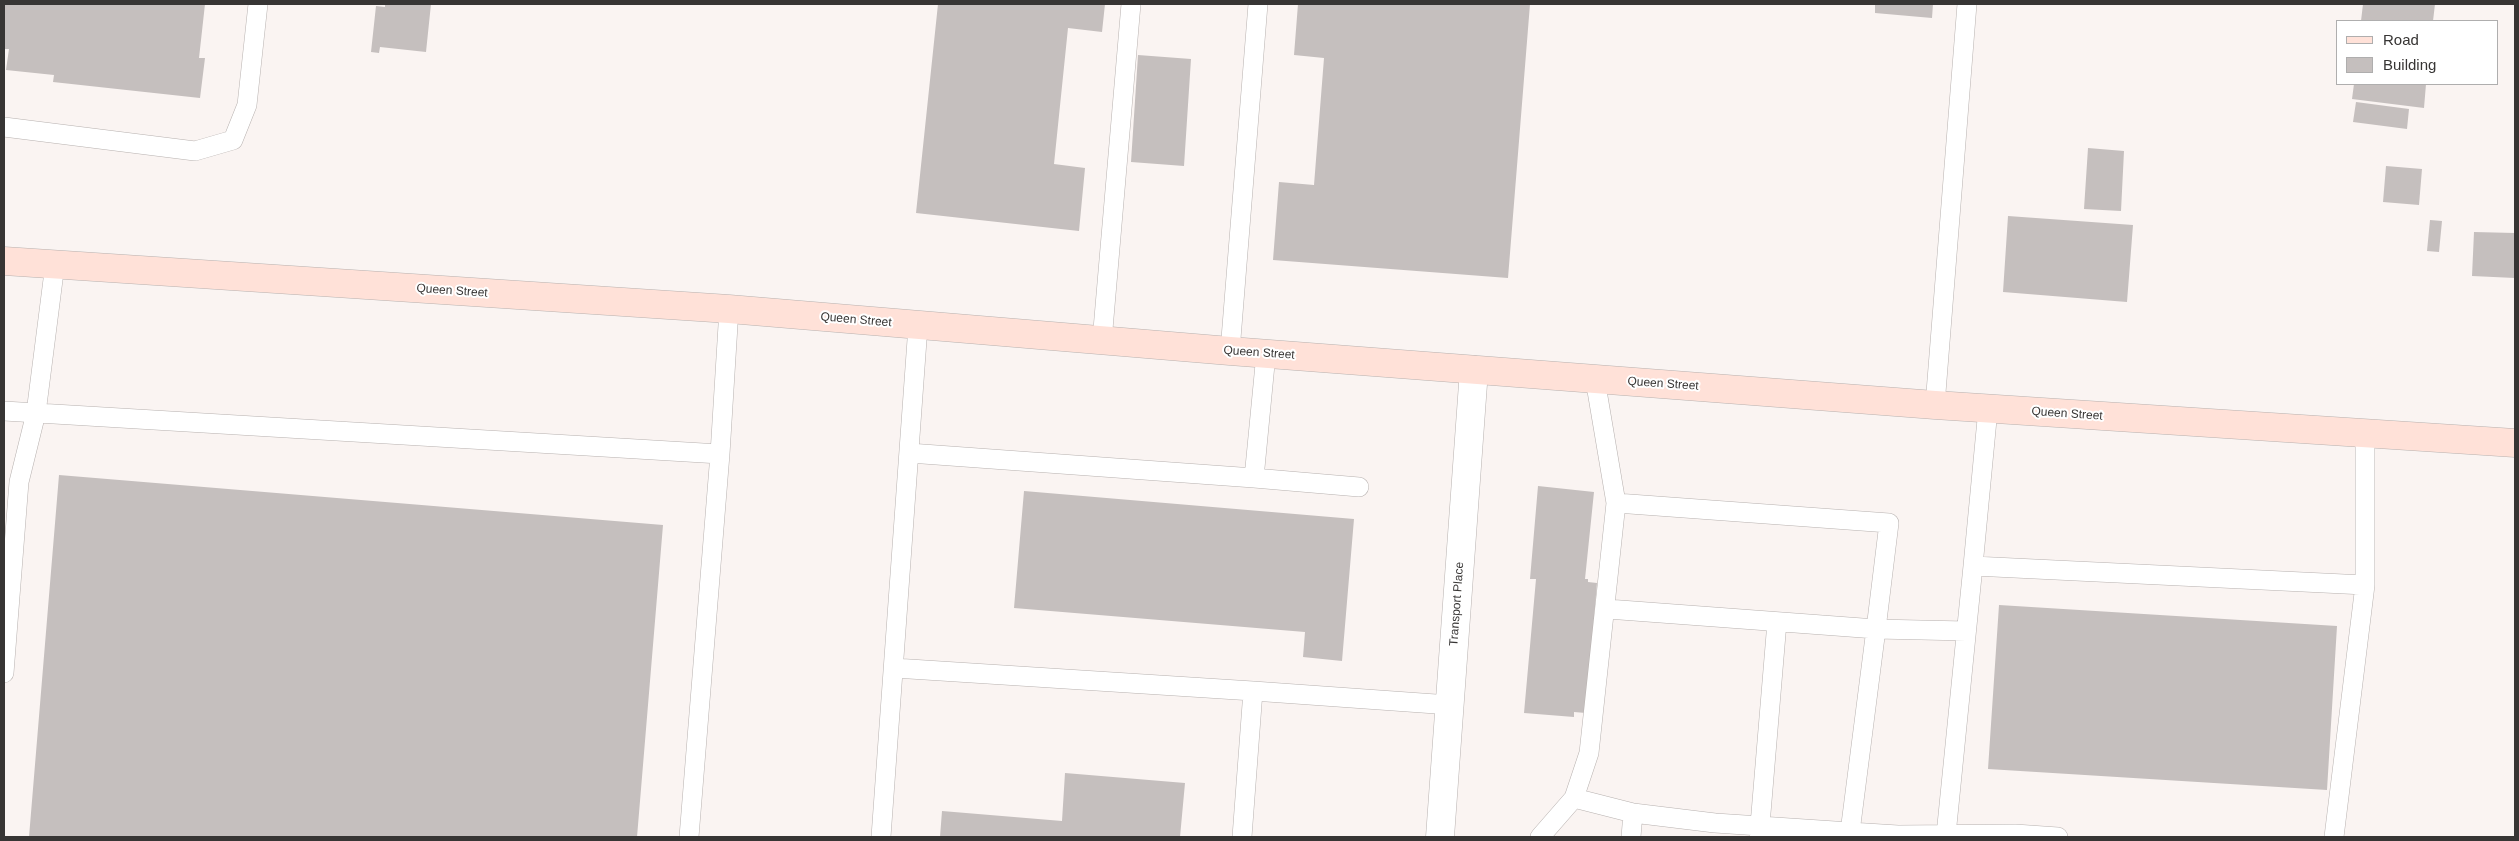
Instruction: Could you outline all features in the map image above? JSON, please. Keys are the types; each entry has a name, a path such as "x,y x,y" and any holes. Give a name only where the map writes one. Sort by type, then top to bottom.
{"street":[{"name":"Queen Street","path":"4,261 729,309 1102,341 1988,409 2515,443"},
{"name":"Transport Place","path":"1440,837 1474,370"}],"lane":[{"path":"4,127 195,151 233,140 247,105 258,4"},
{"path":"1102,341 1131,4"},
{"path":"1230,351 1258,4"},
{"path":"1935,405 1967,4"},
{"path":"4,673 19,482 36,413 54,264"},
{"path":"689,837 720,454 729,309"},
{"path":"881,837 918,326"},
{"path":"1254,478 1266,354"},
{"path":"1540,837 1574,798 1589,753 1606,610 1616,503 1595,379"},
{"path":"1946,835 1988,409"},
{"path":"4,411 720,454"},
{"path":"2334,837 2365,584 2365,434"},
{"path":"909,453 1359,486"},
{"path":"1616,503 1889,523 1850,835"},
{"path":"1973,566 2365,584"},
{"path":"1606,610 1876,629 1966,631"},
{"path":"1760,832 1777,622"},
{"path":"894,668 1450,705"},
{"path":"1242,837 1253,691"},
{"path":"1574,798 1633,813 1715,823 1760,832 2058,837"},
{"path":"1631,837 1633,813"}],"building":[{"path":"4,4 205,4 199,58 205,58 200,98 53,82 54,75 6,70 9,49 4,49"},
{"path":"385,4 431,4 426,52 380,47 379,53 371,52 376,6 385,7"},
{"path":"938,4 1105,4 1102,32 1068,28 1054,164 1085,168 1079,231 916,213"},
{"path":"1298,4 1530,4 1508,278 1273,260 1279,182 1314,185 1324,58 1294,55"},
{"path":"1875,4 1933,4 1932,18 1875,13"},
{"path":"2363,4 2435,4 2433,20 2361,20"},
{"path":"1138,55 1191,59 1184,166 1131,162"},
{"path":"2354,85 2426,85 2424,108 2352,99"},
{"path":"2356,102 2409,109 2407,129 2353,122"},
{"path":"2088,148 2124,151 2121,211 2084,209"},
{"path":"2386,166 2422,169 2419,205 2383,202"},
{"path":"2008,216 2133,225 2127,302 2003,292"},
{"path":"2430,220 2442,221 2439,252 2427,251"},
{"path":"2474,232 2515,233 2515,278 2472,276"},
{"path":"59,475 663,525 637,837 29,837"},
{"path":"1538,486 1594,492 1585,579 1588,579 1588,582 1597,583 1586,713 1574,712 1574,717 1524,713 1536,579 1530,579"},
{"path":"1024,491 1354,519 1342,661 1303,657 1305,632 1014,608"},
{"path":"1999,605 2337,626 2327,790 1988,769"},
{"path":"1065,773 1185,783 1180,837 940,837 942,811 1062,821"}]}
